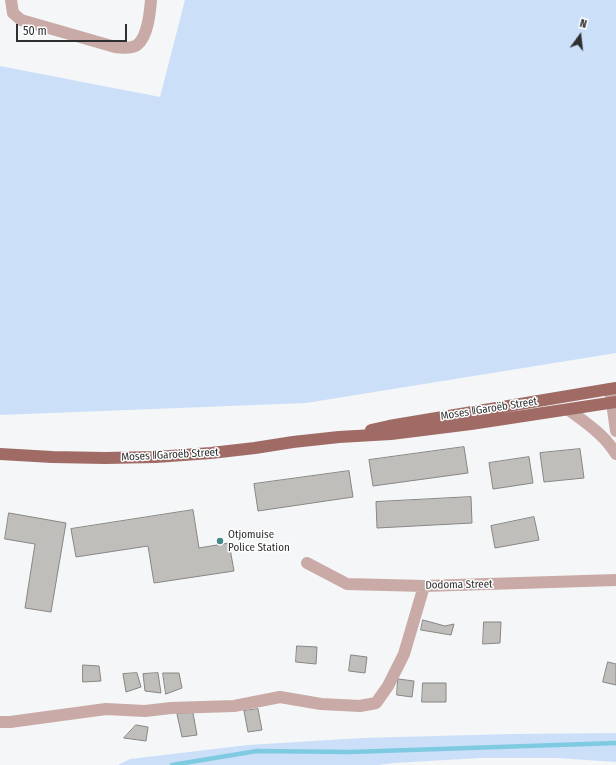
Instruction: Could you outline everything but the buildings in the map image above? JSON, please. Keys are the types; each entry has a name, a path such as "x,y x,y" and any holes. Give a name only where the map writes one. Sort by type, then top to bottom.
{"main road":[{"name":"Moses ǁGaroëb Street","path":"339,437 389,426 613,389"},
{"name":"Moses ǁGaroëb Street","path":"0,454 52,457 156,457 247,449 339,437 391,434 569,410 614,402"}],"street":[{"path":"11,0 13,13 21,20 115,47 127,48 137,45 143,38 148,23 152,0"},
{"path":"613,389 616,431"},
{"path":"569,410 606,439 616,454"},
{"name":"Dodoma Street","path":"307,563 347,584 424,586 616,580"},
{"path":"0,722 10,722 106,709 145,711 171,708 234,706 280,697 321,704 360,706 376,703 388,686 404,654 424,586"}],"shaded area":[{"path":"185,0 616,0 616,353 306,403 0,415 0,66 160,97"},
{"path":"616,733 616,762 557,758 480,758 378,765 118,765 130,759 248,745 362,738"}],"waterway":[{"path":"172,765 257,751 351,752 616,743"}],"place":[{"name":"Otjomuise Police Station","path":"220,541"}]}
